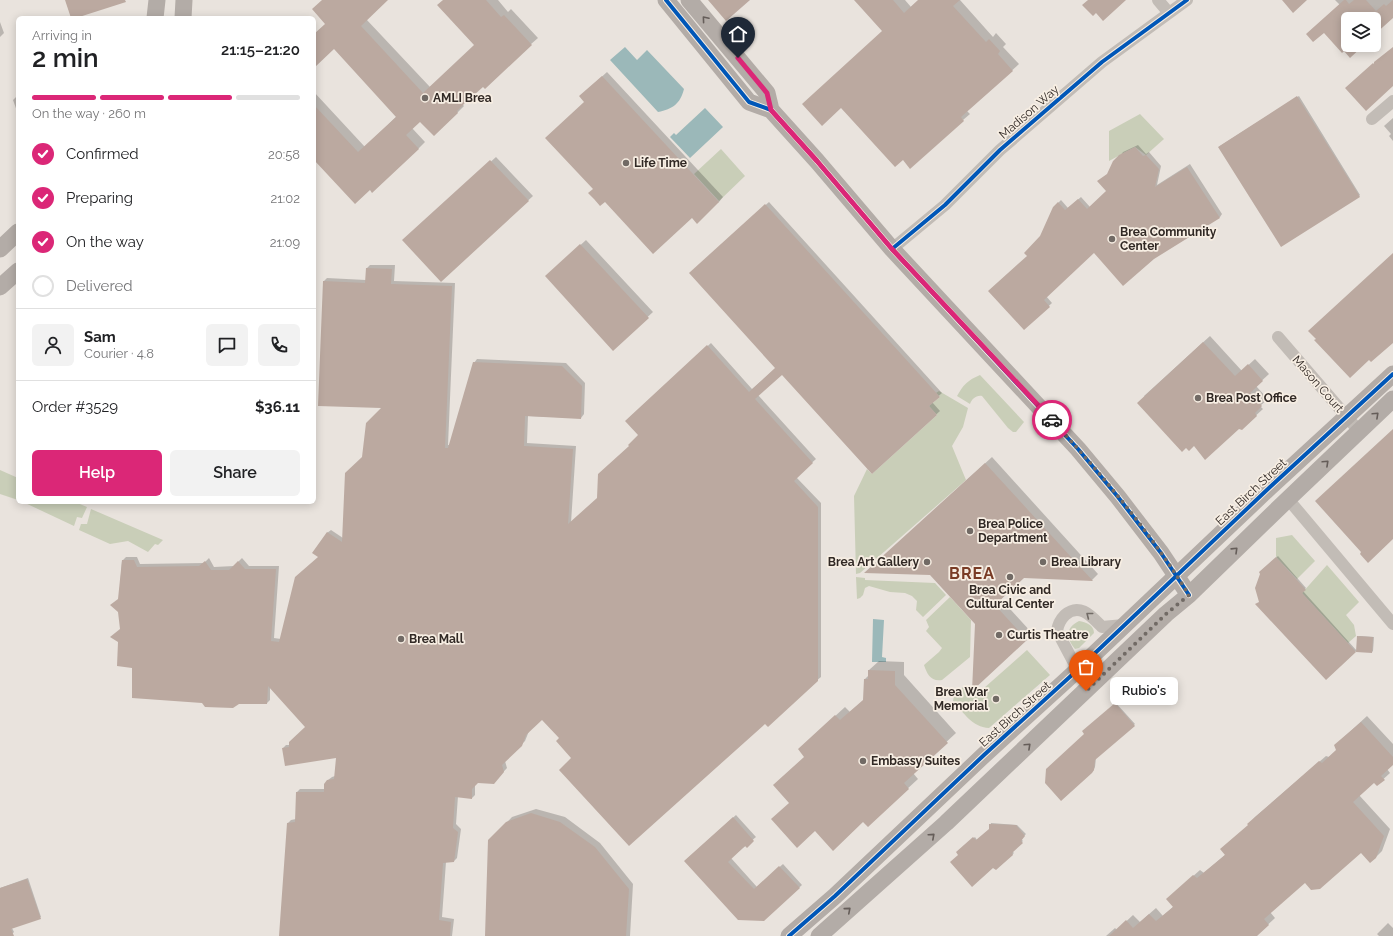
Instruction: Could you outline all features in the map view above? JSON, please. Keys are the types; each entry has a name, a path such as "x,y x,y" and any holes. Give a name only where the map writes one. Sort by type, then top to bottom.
{"street":[{"path":"155,16 157,0"},
{"path":"183,16 184,0"},
{"path":"666,0 750,102 771,110 817,161 892,249 1083,454 1122,502 1177,576 1189,595"},
{"path":"689,0 767,93 771,110"},
{"path":"1158,0 1169,13"},
{"name":"Madison Way","path":"892,249 945,205 1000,150 1096,67 1186,0"},
{"path":"1372,119 1393,101"},
{"path":"0,249 16,234"},
{"path":"0,287 16,274"},
{"name":"Mason Court","path":"1278,337 1359,431"},
{"name":"East Birch Street","path":"789,936 1073,674 1345,416 1393,374"},
{"path":"819,936 946,823 1166,614 1189,595 1393,399"},
{"path":"1288,499 1393,624"},
{"path":"1073,674 1075,665 1057,631 1058,625 1065,616 1074,610 1080,610 1086,612 1102,627 1124,625"}],"green space":[{"path":"1140,114 1164,139 1146,155 1135,147 1109,161 1109,131"},
{"path":"721,149 745,176 719,201 694,174"},
{"path":"980,375 1024,422 1016,432 1013,432 1008,428 982,396 974,398 970,404 957,396 966,383"},
{"path":"939,391 968,408 963,427 952,446 966,480 860,573 856,574 854,496 867,469 872,474 937,415 929,406 940,397 936,393"},
{"path":"0,470 16,477 16,499 0,494"},
{"path":"27,504 80,504 87,507 82,518 77,517 74,526"},
{"path":"91,509 163,540 158,545 155,544 148,552 128,541 110,544 79,530 81,524 87,524"},
{"path":"1292,535 1315,561 1297,579 1276,557 1276,538"},
{"path":"1327,565 1359,602 1346,615 1354,625 1356,636 1348,643 1302,593"},
{"path":"856,577 865,578 865,580 935,583 946,595 923,617 916,610 917,601 912,596 905,593 890,592 869,586 865,588 863,595 857,599"},
{"path":"950,597 971,620 970,657 942,680 935,680 930,677 924,665 942,648 926,631 929,627 926,620"},
{"path":"1079,621 1087,623 1091,626 1094,633 1079,648 1075,649 1068,634 1071,627"},
{"path":"1027,650 1050,675 989,728 973,722 953,701 954,696 963,687 971,688 971,692 975,696"}],"water":[{"path":"625,47 637,60 647,50 684,89 675,105 658,112 610,60"},
{"path":"705,108 723,127 690,158 670,137 674,133 676,135"},
{"path":"873,619 884,620 882,657 886,658 886,662 872,662"}],"building":[{"path":"65,0 125,0 126,2 82,16 70,16"},
{"name":"AMLI Brea","path":"322,0 388,0 361,26 423,93 474,45 437,5 443,0 486,0 501,17 504,15 532,45 485,89 483,87 465,103 457,111 458,113 434,136 420,122 406,135 419,149 372,193 370,190 355,204 316,162 316,107 358,152 396,117 334,49 316,66 316,32 325,24 312,9"},
{"path":"708,0 750,0 726,21"},
{"path":"854,0 893,0 904,13 918,0 960,0 953,6 986,42 989,39 1000,51 998,54 1013,71 961,117 964,121 910,169 903,160 895,167 841,108 822,126 802,104 882,31"},
{"path":"1088,0 1126,0 1103,21 1096,13 1093,16 1082,5"},
{"path":"1282,0 1307,0 1293,13"},
{"path":"1344,0 1346,0 1349,4 1354,0 1366,0 1376,11 1384,4 1386,6 1393,0 1393,18 1381,29 1381,12 1341,12 1341,52 1324,33 1313,42 1306,34"},
{"path":"1393,47 1393,86 1366,111 1345,88"},
{"path":"1345,52 1356,52 1350,58"},
{"name":"Life Time","path":"602,76 719,202 697,224 692,218 653,254 605,202 600,206 588,193 593,189 545,138 584,102 579,96"},
{"path":"1297,96 1360,197 1281,247 1218,147"},
{"name":"Brea Community Center","path":"1135,147 1143,156 1146,155 1159,169 1155,187 1187,167 1220,218 1154,259 1123,286 1094,253 1044,300 1050,307 1024,330 988,291 1027,256 1024,253 1040,236 1053,207 1058,202 1065,210 1078,199 1087,209 1106,191 1097,181 1107,174 1113,161 1119,155"},
{"path":"490,160 529,201 441,282 402,240"},
{"name":"Brea Mall","path":"765,204 940,397 929,406 937,415 872,474 782,375 755,399 813,463 794,481 818,507 818,681 768,727 765,724 629,846 559,770 571,758 556,741 559,738 542,720 526,735 522,746 502,765 504,772 494,784 478,783 472,789 472,799 455,797 453,828 458,832 454,862 443,863 439,920 451,922 450,936 279,936 287,823 295,822 296,792 324,792 324,784 327,780 334,779 336,758 285,766 282,748 289,747 289,742 305,727 268,686 267,704 239,704 233,708 205,707 202,703 132,698 132,668 117,666 118,642 110,637 120,629 118,612 110,605 118,599 122,560 134,560 137,567 199,566 205,561 211,570 229,570 238,561 245,569 276,569 271,641 279,642 295,577 318,557 312,553 327,532 342,542 345,473 362,457 366,423 381,408 318,406 323,281 365,283 366,268 392,269 391,284 452,286 445,448 448,448 473,362 562,366 582,386 581,419 525,416 524,446 573,449 568,524 597,498 598,474 629,446 628,445 638,435 625,421 707,345 749,392 775,368 689,273"},
{"path":"580,244 649,318 613,351 545,276"},
{"path":"1393,253 1393,343 1371,362 1369,360 1350,378 1314,340 1316,339 1308,331"},
{"name":"Brea Post Office","path":"1203,342 1235,376 1248,364 1263,381 1250,393 1262,406 1255,413 1257,416 1242,430 1239,429 1205,460 1194,446 1189,451 1186,448 1182,452 1137,403"},
{"path":"1393,429 1393,539 1368,563 1360,554 1361,552 1315,501"},
{"name":"Brea Civic and Cultural Center","path":"985,463 1093,581 1024,578 995,605 1027,640 972,691 975,624 930,575 864,573"},
{"path":"1276,557 1306,590 1302,593 1356,652 1326,680 1255,604 1259,602 1255,588 1260,574 1259,572"},
{"path":"1357,636 1373,637 1372,653 1356,652"},
{"name":"Embassy Suites","path":"868,670 895,671 895,685 948,743 904,783 909,789 868,827 863,822 833,851 815,831 797,848 771,819 789,803 773,785 804,757 798,749 835,715 840,720 863,700 864,679 868,679"},
{"path":"1115,703 1135,726 1095,760 1094,770 1092,773 1061,801 1045,783 1046,769 1084,734 1082,731"},
{"path":"1361,722 1393,757 1393,765 1381,776 1385,780 1377,786 1374,783 1353,802 1384,836 1376,858 1370,863 1361,853 1320,889 1311,890 1305,883 1264,919 1269,925 1257,936 1109,936 1126,920 1133,928 1149,914 1156,921 1173,907 1166,899 1193,875 1197,878 1225,855 1220,849 1319,761 1322,763 1336,750 1334,745"},
{"path":"531,813 560,822 595,847 629,889 626,936 485,936 488,840 506,822"},
{"path":"733,817 754,841 747,848 745,846 728,862 754,889 779,866 800,888 764,921 738,920 684,861"},
{"path":"989,824 1016,825 1025,836 1021,841 1023,843 1012,853 1013,855 996,870 993,868 972,887 950,862 958,855 956,852 973,837 976,840 989,829"},
{"path":"27,879 41,919 11,929 14,936 0,936 0,888"}],"cycle path":[{"path":"666,0 749,102 771,110 817,161 892,249 1078,449 1118,497 1161,553 1189,595"},
{"path":"892,249 945,205 1000,150 1102,62 1187,0"},
{"path":"789,936 835,896 984,755 1073,674 1270,487 1393,374"}],"way so far":[{"path":"1052,420 1097,470 1161,553 1189,595 1166,614 1086,691"}],"place":[{"name":"AMLI Brea","path":"425,98"},
{"name":"Life Time","path":"626,163"},
{"name":"Brea Community Center","path":"1112,239"},
{"name":"Brea Post Office","path":"1198,398"},
{"name":"Brea Police Department","path":"970,531"},
{"name":"Brea Art Gallery","path":"927,562"},
{"name":"Brea Library","path":"1043,562"},
{"name":"Brea Civic and Cultural Center","path":"1010,577"},
{"name":"Curtis Theatre","path":"999,635"},
{"name":"Brea Mall","path":"401,639"},
{"name":"Rubio's","path":"1086,691"},
{"name":"Brea War Memorial","path":"996,699"},
{"name":"Embassy Suites","path":"863,761"}],"district":[{"name":"BREA","path":"972,573"}],"route":[{"path":"738,58 767,93 771,110 817,161 892,249 1052,420"}]}
